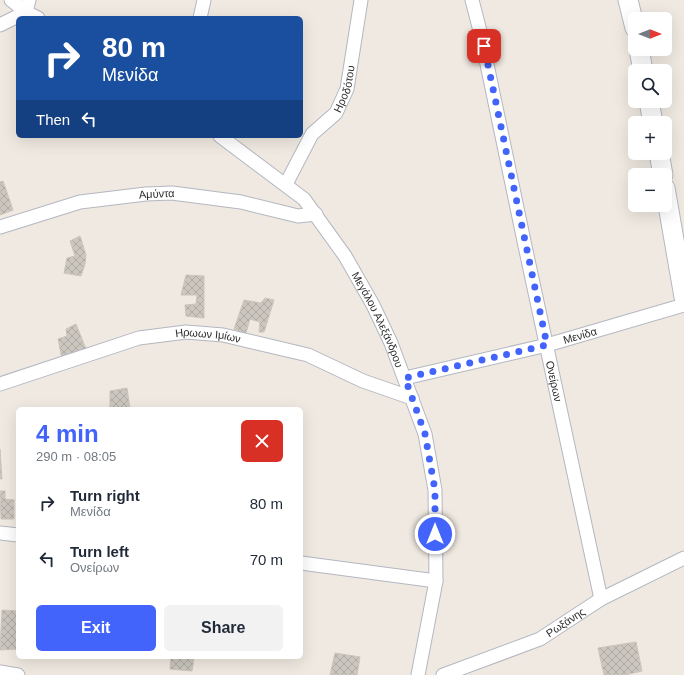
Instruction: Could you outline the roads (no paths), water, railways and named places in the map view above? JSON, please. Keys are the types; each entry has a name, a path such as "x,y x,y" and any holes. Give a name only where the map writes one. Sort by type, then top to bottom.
{"street":[{"path":"12,0 27,6 36,16"},
{"path":"200,16 204,0"},
{"name":"Ηροδότου","path":"286,184 312,134 336,113 347,89 361,0"},
{"name":"Ονείρων","path":"472,0 480,31 601,599"},
{"path":"628,0 631,12"},
{"path":"0,25 27,6"},
{"name":"Μεγάλου Αλεξάνδρου","path":"223,138 286,184 304,199 316,214 345,256 373,305 391,343 405,378 425,434 435,490 436,581 418,675"},
{"name":"Αμύντα","path":"0,227 80,202 172,193 241,202 298,216 316,214"},
{"path":"669,212 684,297"},
{"name":"Μενίδα","path":"405,378 547,345 684,305"},
{"name":"Ηρωων Ιμίων","path":"0,384 139,338 186,332 223,335 308,354 363,381 412,398"},
{"path":"0,533 16,535"},
{"name":"Ρωξάνης","path":"443,675 540,639 601,599 684,558"},
{"path":"303,563 436,581"},
{"path":"0,672 18,675"}]}
